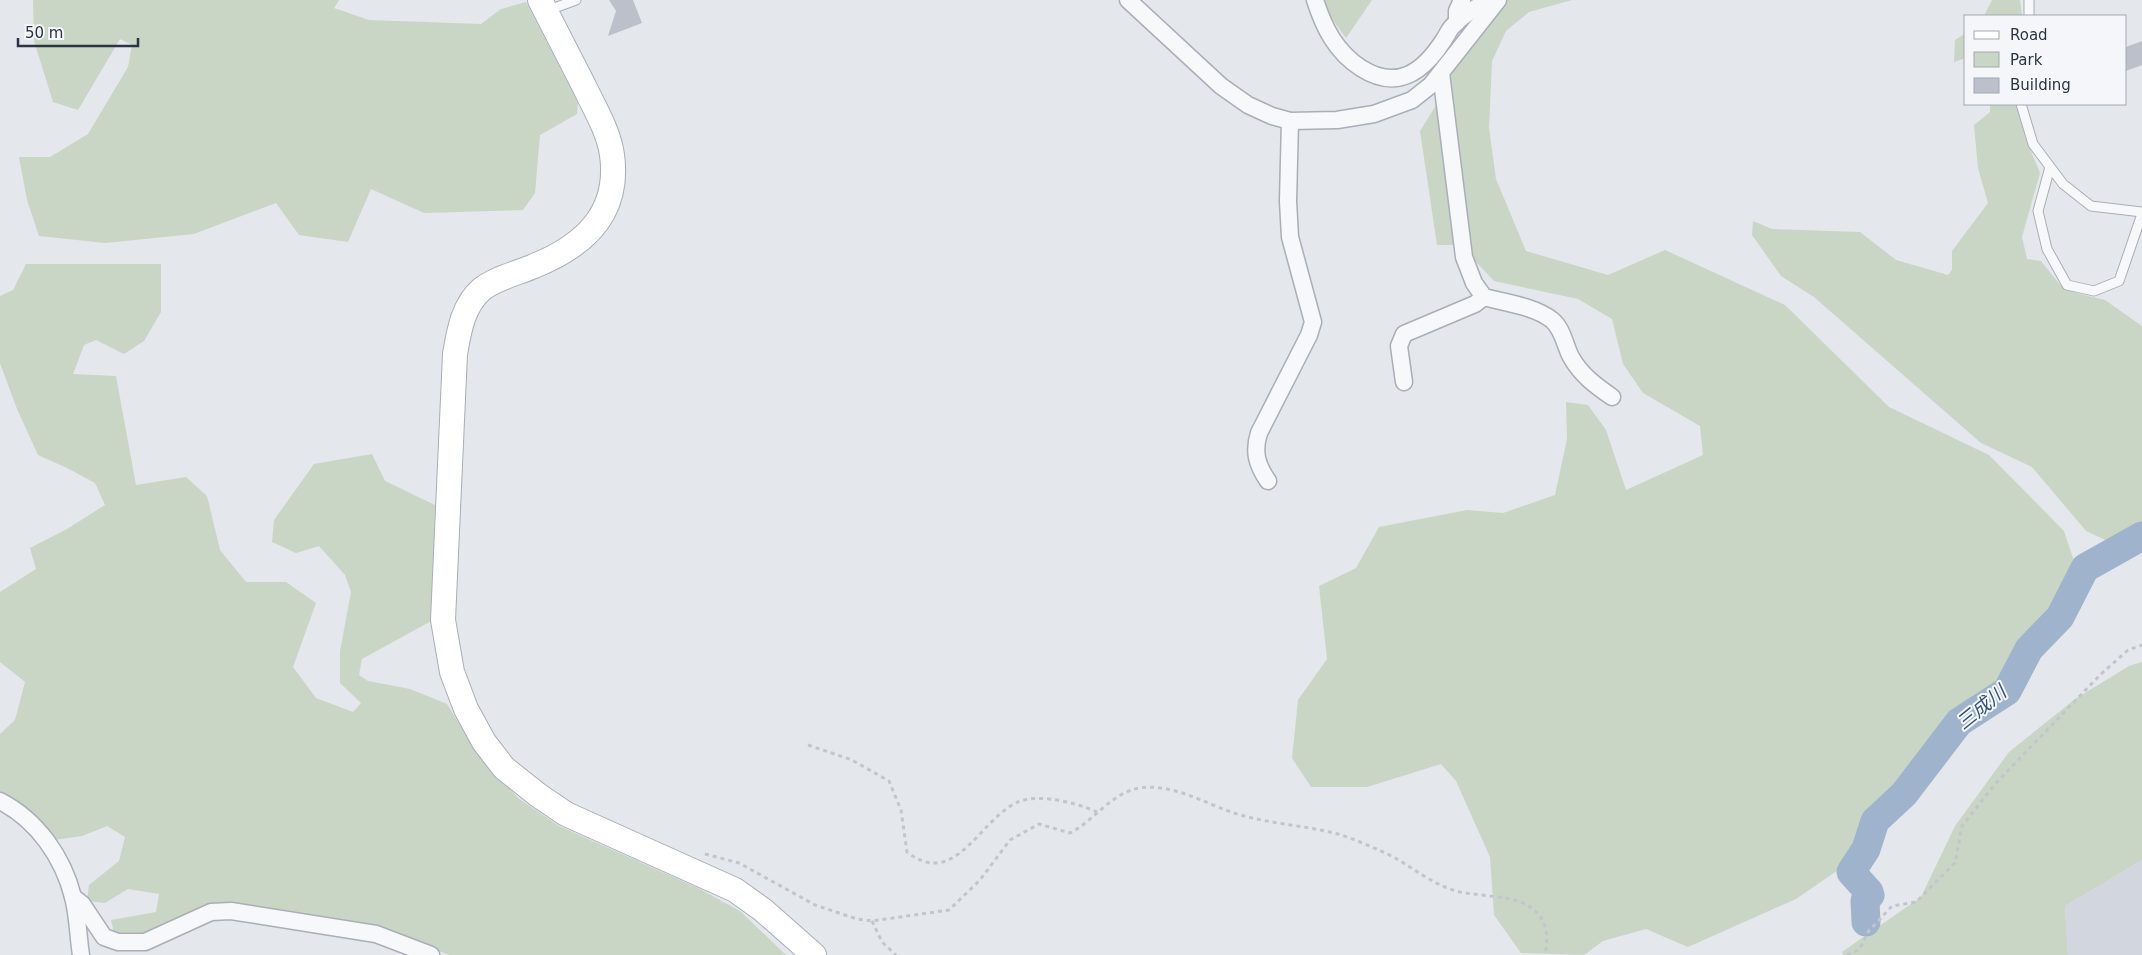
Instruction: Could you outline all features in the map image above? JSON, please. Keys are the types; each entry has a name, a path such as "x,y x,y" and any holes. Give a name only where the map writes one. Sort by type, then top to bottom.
{"street":[{"path":"1128,0 1221,86 1248,105 1272,116 1290,121 1337,120 1393,109 1412,100 1431,85 1464,40 1498,0"},
{"path":"1315,0 1330,36 1338,48 1353,63 1368,72 1389,79 1400,78 1414,73 1423,65 1457,22 1492,0"},
{"path":"1457,22 1457,11 1462,0"},
{"path":"543,6 601,119 612,155 610,192 604,213 580,242 558,256 482,289 471,303 461,321 454,354 443,620 452,672 466,709 484,742 504,768 538,795 566,814 613,837 735,890 763,910 814,955"},
{"path":"1441,73 1464,257 1474,283 1484,297 1526,308 1552,320 1560,330 1571,357 1578,368 1586,377 1612,397"},
{"path":"1268,481 1259,468 1255,445 1259,433 1310,335 1313,322 1290,237 1288,202 1290,121"},
{"path":"1404,382 1399,346 1404,334 1475,304 1484,297"},
{"path":"0,801 13,808 41,834 56,852 73,897 81,955"},
{"path":"73,897 82,904 104,937 118,942 145,942 212,912 231,911 376,934 431,955"}],"lane":[{"path":"543,6 576,0"},
{"path":"2029,0 2029,15"},
{"path":"2022,105 2033,144 2063,184 2091,206 2142,213 2119,281 2094,291 2066,285 2047,250 2038,211 2050,167"}],"path":[{"path":"1847,955 1860,950 1868,932 1892,906 1916,902 1955,863 1962,826 1996,783 2101,674 2128,650 2142,645"},
{"path":"808,745 852,760 889,781 901,810 907,852 919,862 944,863 972,845 986,825 1020,801 1046,798 1086,807 1096,812"},
{"path":"696,851 739,863 815,904 857,919 872,922 949,910 980,880 1010,840 1040,824 1070,833 1084,826 1096,812 1126,792 1140,788 1162,789 1197,798 1234,813 1339,834 1383,852 1432,883 1453,890 1524,904 1543,920 1548,936 1544,955"},
{"path":"872,922 882,942 896,955"}],"shaded area":[{"path":"2142,860 2142,955 2068,955 2065,906"}],"green space":[{"path":"33,0 339,0 334,8 369,20 481,24 501,9 526,2 578,103 577,114 540,135 535,193 523,210 424,213 371,189 348,242 299,235 276,203 194,234 105,243 39,236 27,200 19,157 50,157 88,134 128,67 132,45 120,39 78,110 53,102 34,41"},
{"path":"1323,0 1372,0 1346,38 1327,12"},
{"path":"1500,0 1572,0 1529,12 1506,31 1492,61 1489,128 1496,179 1526,251 1608,275 1665,250 1785,305 1889,407 1989,455 2064,531 2077,570 2067,607 2004,701 1880,797 1844,866 1796,899 1688,947 1646,929 1603,941 1584,955 1521,953 1494,915 1490,857 1456,781 1441,764 1367,787 1311,787 1292,758 1298,700 1327,659 1319,586 1356,568 1379,527 1467,510 1503,513 1555,495 1567,439 1566,402 1588,405 1606,430 1626,490 1703,455 1700,426 1643,393 1623,364 1612,319 1578,299 1494,281 1460,245 1437,245 1420,131 1445,91 1462,48"},
{"path":"1992,0 2020,0 2022,15 1984,15"},
{"path":"1964,34 1964,59 1954,62 1955,40"},
{"path":"1990,105 2017,105 2025,137 2040,173 2022,237 2027,259 2041,261 2061,286 2076,293 2105,300 2142,326 2142,536 2118,546 2086,531 2032,467 1981,443 1814,297 1781,276 1752,235 1753,221 1772,229 1860,232 1896,260 1948,275 1952,270 1952,251 1988,203 1978,168 1974,125 1990,112"},
{"path":"26,264 161,264 161,312 144,341 124,354 96,340 84,345 73,374 116,376 136,485 186,477 207,496 220,550 246,582 286,582 316,603 293,667 316,698 353,712 361,703 340,683 340,651 351,592 345,575 319,546 296,553 272,542 274,520 314,464 372,454 385,481 435,505 433,620 362,659 359,675 368,681 410,689 447,704 475,750 518,798 559,826 698,888 740,911 786,955 449,955 410,940 240,910 152,935 115,937 111,920 156,912 159,894 128,889 105,903 87,901 89,885 119,861 125,837 107,826 82,836 55,840 0,793 0,734 15,720 25,682 0,662 0,592 36,569 30,548 67,529 105,505 95,483 38,455 17,409 0,363 0,296 13,290"},
{"path":"2142,662 2142,860 2065,906 2068,955 1843,955 1842,952 1921,897 1955,826 2009,752 2075,699 2129,666"}],"building":[{"path":"609,0 633,0 642,23 608,36 616,11"},
{"path":"2142,41 2142,65 2127,71 2127,47"}],"waterway":[{"name":"三成川","path":"1866,922 1865,901 1870,895 1851,872 1866,849 1875,821 1904,794 1959,722 2007,691 2029,649 2060,617 2085,568 2142,536"}]}
